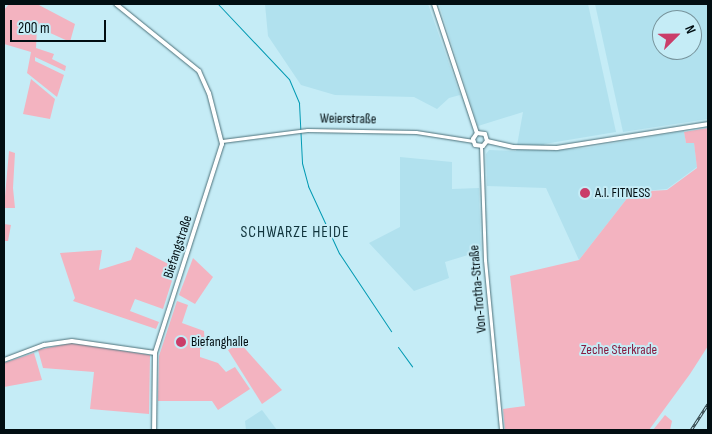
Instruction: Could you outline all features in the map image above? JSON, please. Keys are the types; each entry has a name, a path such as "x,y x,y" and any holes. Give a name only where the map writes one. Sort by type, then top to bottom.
{"main road":[{"name":"Biefangstraße","path":"116,4 190,62 201,75 222,141 222,152 155,353 154,430"},
{"path":"434,4 477,133 473,141 480,146 487,141 513,147 557,148 708,124"},
{"path":"477,133 485,134 487,141"},
{"path":"4,360 44,345 72,341 155,353"}],"street":[{"name":"Weierstraße","path":"222,141 307,130 416,132 473,141"},
{"name":"Von-Trotha-Straße","path":"480,146 485,260 501,430"}],"shaded area":[{"path":"265,4 428,4 460,95 449,98 437,109 414,97 335,95 301,85 268,36"},
{"path":"439,4 588,4 616,132 544,144 548,151 586,148 684,131 686,143 694,142 697,167 667,189 632,192 579,260 546,188 487,186 486,154 489,150 516,151 523,112 478,126"},
{"path":"595,4 708,4 708,119 623,132"},
{"path":"400,157 452,162 452,189 479,188 481,251 445,262 449,278 414,291 369,243 400,227"},
{"path":"262,410 277,430 246,430 245,421"}],"green space":[{"path":"9,4 37,4 75,24 70,42 37,27 36,48 54,54 52,59 66,66 65,71 35,57 35,61 64,75 57,97 27,73 31,52 4,44 4,10"},
{"path":"31,79 55,99 50,119 23,114"},
{"name":"Zeche Sterkrade","path":"708,128 708,346 690,374 649,430 505,430 503,409 525,406 510,276 579,260 632,192 667,190 697,168 694,143 686,143 684,132"},
{"path":"9,151 15,153 13,188 15,208 4,208"},
{"path":"4,224 11,225 8,241 4,241"},
{"path":"136,247 176,268 163,309 135,299 130,311 159,322 156,329 73,301 75,298 60,253 102,250 99,270 131,260"},
{"path":"193,258 213,277 195,304 179,295"},
{"path":"177,301 188,305 182,323 204,331 205,347 200,349 200,357 218,363 226,372 235,367 250,389 218,410 212,401 158,401 159,356"},
{"path":"71,343 150,355 149,414 90,409 94,372 43,368 38,350"},
{"path":"240,343 282,390 262,404 228,350"},
{"path":"34,353 42,380 4,387 4,363"},
{"path":"665,415 672,421 670,430 653,430"}],"waterway":[{"path":"218,4 289,79 299,103 302,163 308,186 339,253 391,331"},
{"path":"398,347 412,366"}],"railway":[{"path":"691,430 708,404"}],"place":[{"name":"A.I. FITNESS","path":"585,193"},
{"name":"Biefanghalle","path":"181,342"}],"district":[{"name":"SCHWARZE HEIDE","path":"295,233"}]}
